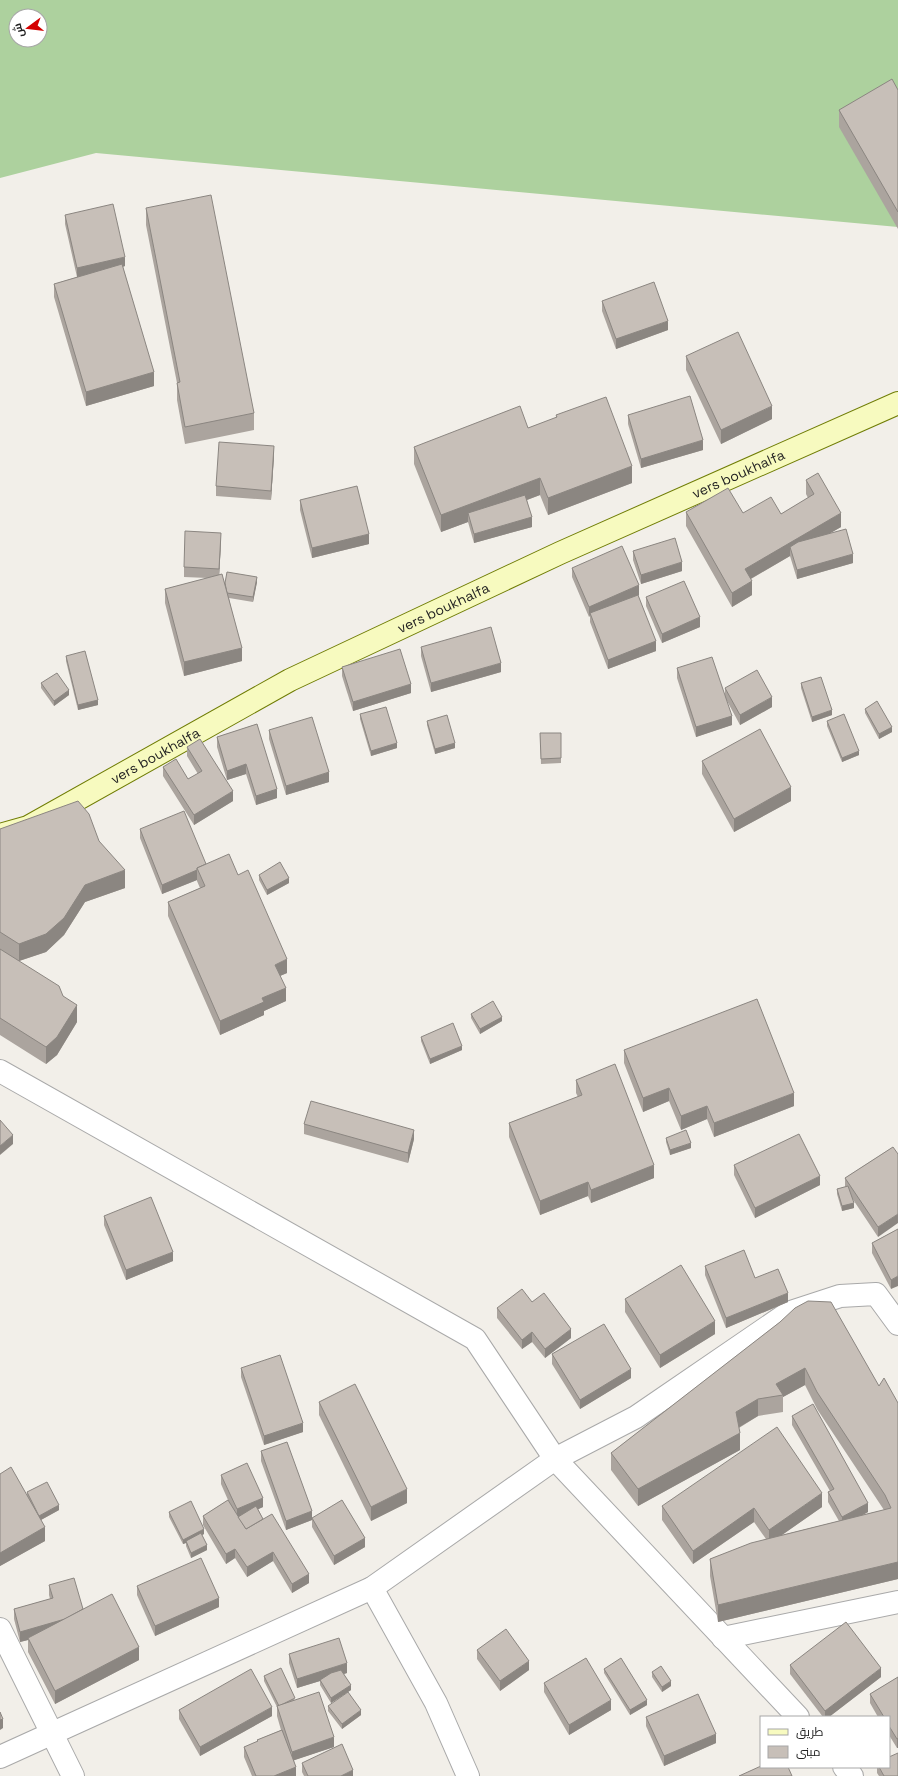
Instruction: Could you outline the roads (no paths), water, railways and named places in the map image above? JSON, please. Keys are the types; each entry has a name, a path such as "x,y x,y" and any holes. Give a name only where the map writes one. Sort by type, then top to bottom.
{"street":[{"name":"vers boukhalfa","path":"0,835 28,827 290,680 560,553 898,403"},
{"path":"0,1072 475,1339 555,1460 797,1716"},
{"path":"0,1757 372,1588 555,1460 636,1417 788,1313 840,1296 876,1294 898,1324"},
{"path":"372,1588 436,1703 468,1776"},
{"path":"723,1638 898,1602"},
{"path":"0,1629 73,1776"},
{"path":"845,1768 852,1776"}]}
